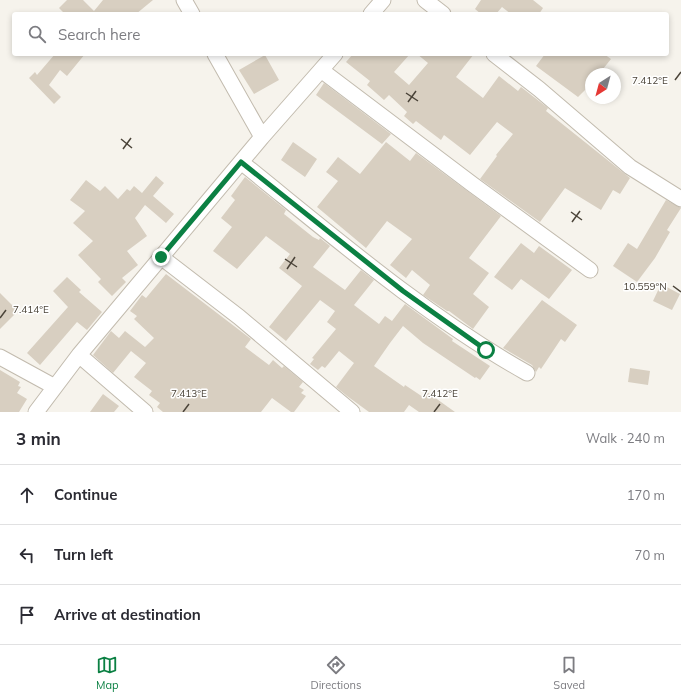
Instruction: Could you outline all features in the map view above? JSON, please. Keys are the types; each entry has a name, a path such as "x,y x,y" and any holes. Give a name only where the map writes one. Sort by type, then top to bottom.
{"street":[{"path":"184,0 191,12"},
{"path":"373,12 383,0"},
{"path":"425,0 440,12"},
{"path":"216,56 262,137"},
{"path":"36,412 79,355 262,137 333,56"},
{"path":"497,56 539,89 630,167 681,199"},
{"path":"321,70 472,184 590,270"},
{"path":"241,162 403,291 486,350 527,373"},
{"path":"161,257 239,317 352,412"},
{"path":"79,355 145,412"},
{"path":"0,357 55,387"}],"building":[{"path":"67,0 83,0 94,11 103,0 153,0 138,12 63,12 59,8"},
{"path":"481,0 533,0 543,8 540,12 508,12 502,7 498,12 479,12 475,9"},
{"path":"53,56 83,56 67,76 60,70 49,85 61,97 54,104 29,78 35,72 37,75"},
{"path":"266,56 279,80 254,94 239,70"},
{"path":"351,56 408,56 394,72 409,85 428,63 419,56 472,56 456,77 483,98 499,76 518,91 521,87 548,108 546,111 630,178 620,194 613,190 601,210 565,188 540,222 480,179 497,156 496,155 513,134 497,122 470,155 444,135 441,140 416,121 413,124 404,116 407,112 389,95 384,100 367,85 370,81 346,62"},
{"path":"544,56 607,56 611,59 604,68 585,68 585,90 578,97 536,66"},
{"path":"324,83 391,134 382,144 316,95"},
{"path":"293,142 317,159 305,177 281,160"},
{"path":"386,142 410,161 416,153 501,216 469,258 489,273 473,294 489,307 473,329 449,311 423,295 430,285 412,270 406,278 390,265 412,239 387,221 366,248 317,207 338,181 326,172 338,157 360,174"},
{"path":"156,176 164,183 153,196 174,214 166,223 145,205 135,218 147,236 127,251 138,265 122,278 126,282 112,296 98,282 101,279 78,255 93,241 73,223 85,211 70,200 86,180 100,191 105,186 118,199 127,189 130,191 134,186 142,193"},
{"path":"245,177 286,210 284,214 313,237 319,240 320,238 330,246 313,267 345,290 361,270 374,280 354,305 379,324 385,316 392,321 405,304 453,339 452,341 490,366 480,380 476,377 475,378 423,343 403,326 390,343 374,366 404,387 405,385 423,397 427,392 455,412 419,412 409,405 404,412 369,412 336,387 354,363 339,351 325,368 322,366 318,370 310,364 314,359 312,358 336,329 327,322 335,311 320,300 286,341 269,327 302,286 279,268 290,254 266,236 237,269 213,251 232,227 221,218 235,200 231,196"},
{"path":"666,200 681,208 667,230 670,232 655,258 637,282 613,266 628,243 637,249"},
{"path":"521,243 534,253 539,246 572,270 549,299 521,279 512,290 494,277"},
{"path":"166,274 251,339 245,347 269,365 273,360 282,368 284,366 303,382 299,387 304,390 301,393 306,396 294,412 291,412 272,398 261,412 163,412 157,407 160,403 149,395 152,391 134,377 146,363 131,351 113,373 93,355 111,331 119,338 125,331 145,347 154,338 134,319 137,316 130,311 142,295 146,298"},
{"path":"67,277 81,290 79,292 102,312 87,330 77,322 40,365 27,353 68,307 53,291"},
{"path":"661,284 680,294 672,310 653,301"},
{"path":"0,293 18,311 0,329"},
{"path":"542,300 577,325 565,342 561,339 541,369 539,367 536,372 532,365 503,348"},
{"path":"630,368 650,371 648,385 628,382"},
{"path":"0,370 20,382 18,386 21,387 17,393 27,399 19,412 0,412"},
{"path":"103,394 119,406 114,412 90,412"}],"route":[{"path":"161,257 241,162 403,291 486,350"}]}
